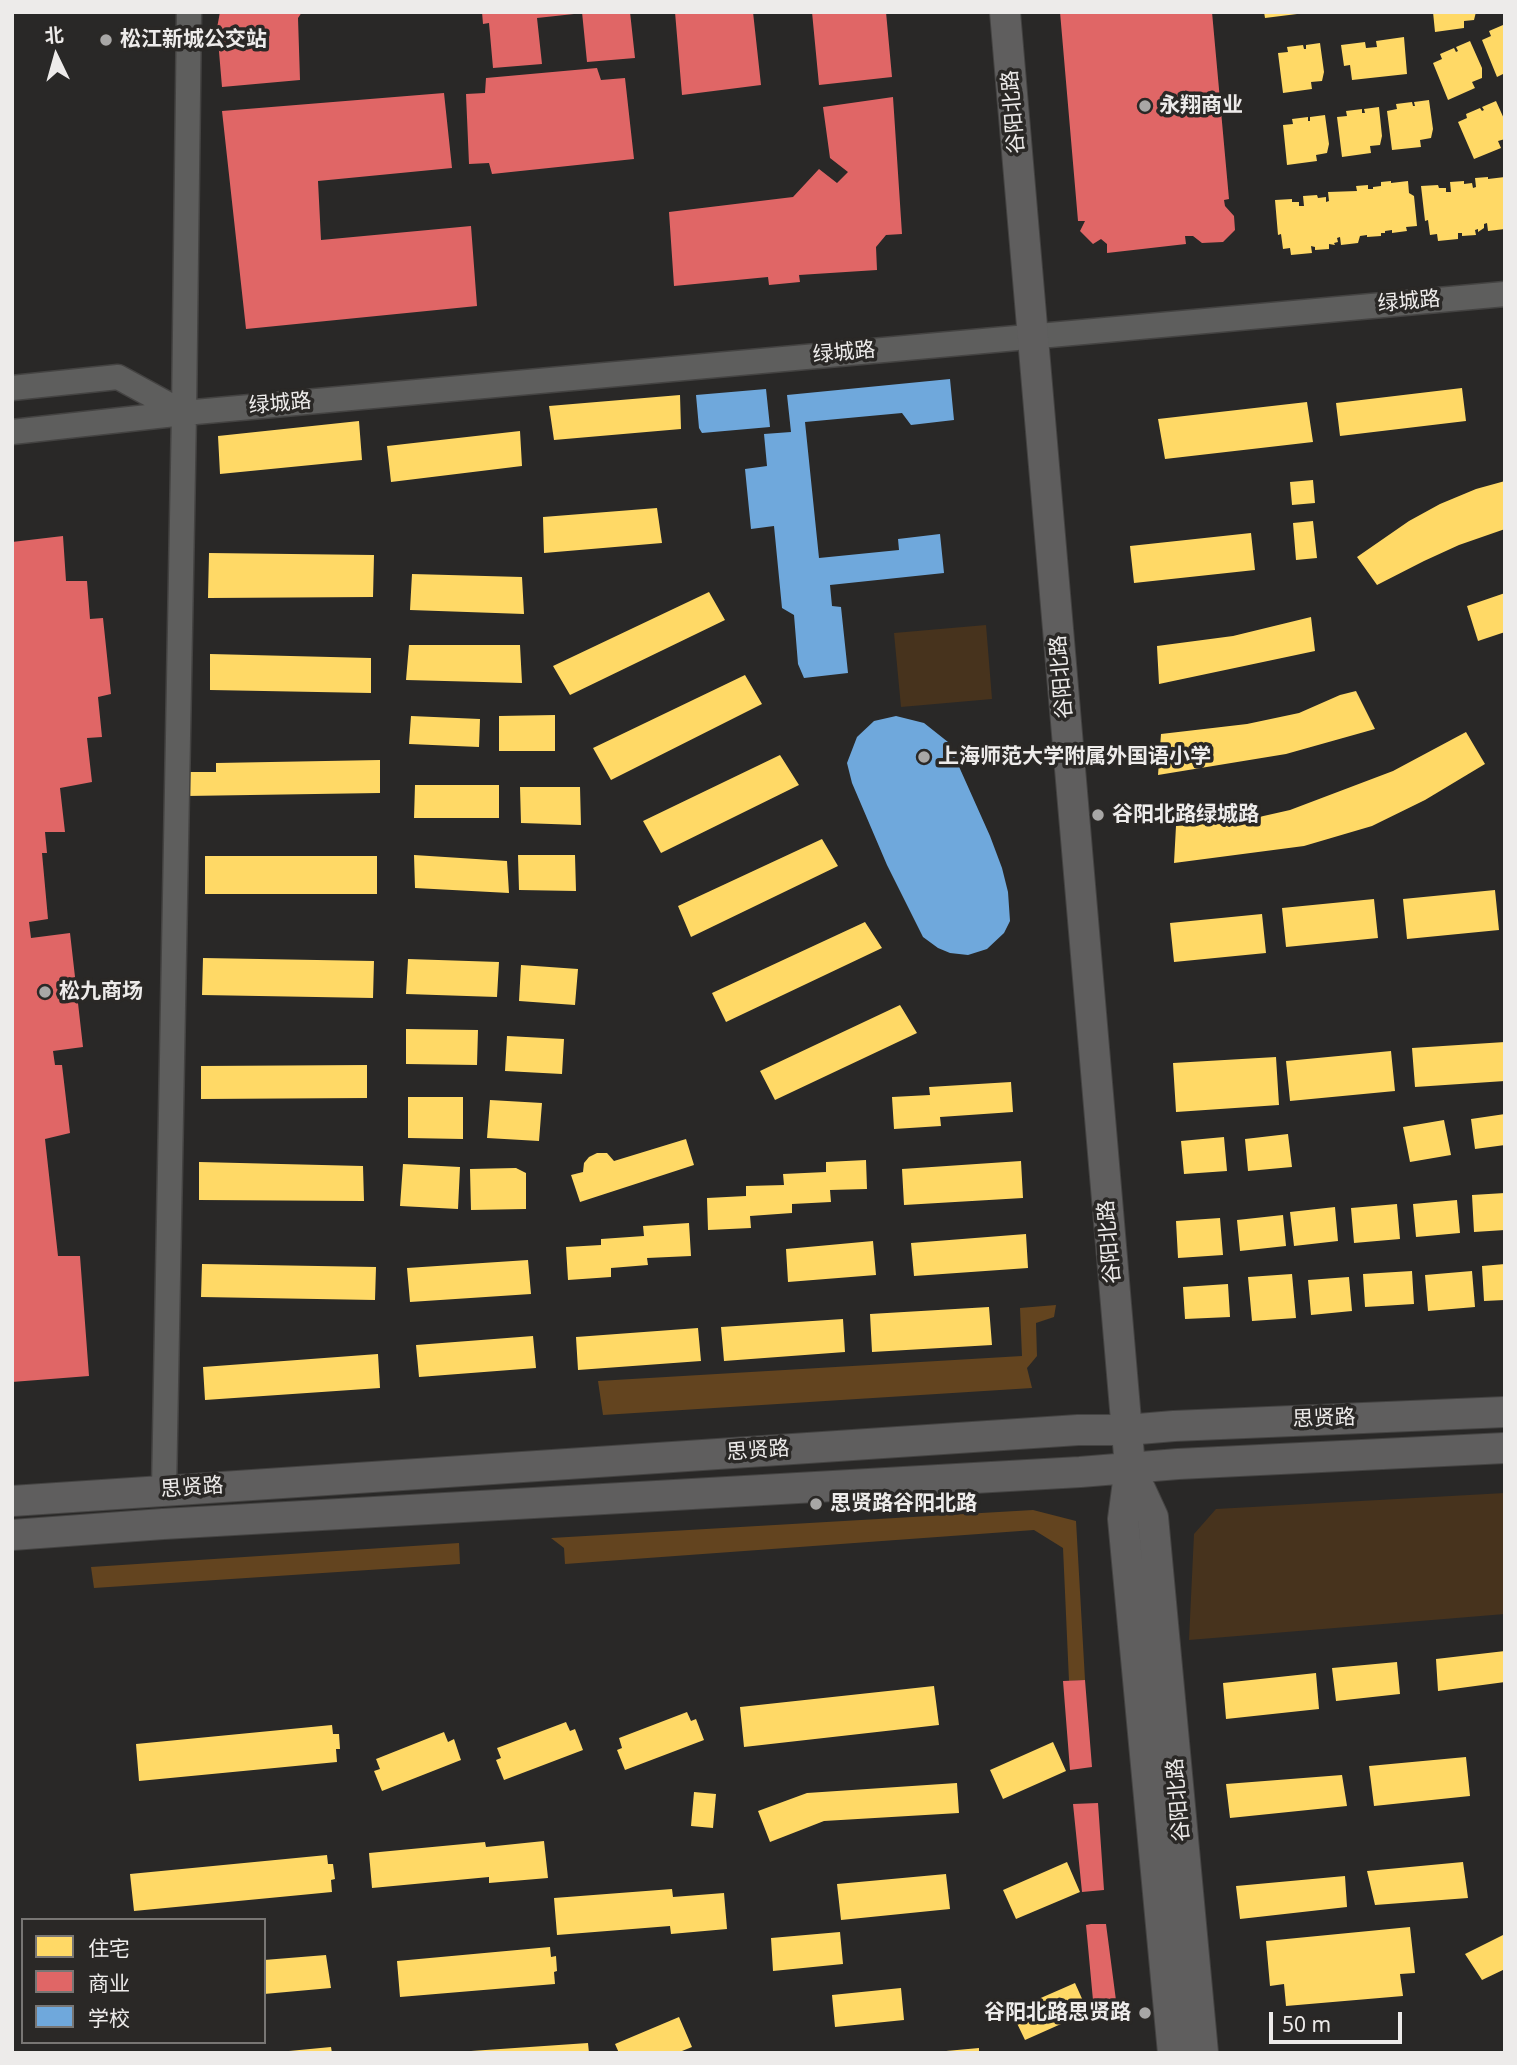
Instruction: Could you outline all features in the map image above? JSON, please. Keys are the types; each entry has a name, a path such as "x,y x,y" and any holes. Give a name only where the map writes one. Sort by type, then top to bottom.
{"main road":[{"name":"谷阳北路","path":"1005,12 1130,1467 1123,1519 1173,2053"},
{"name":"思贤路","path":"12,1501 1078,1430 1505,1412"},
{"name":"思贤路","path":"12,1535 177,1523 1066,1473 1130,1467 1505,1448"},
{"name":"谷阳北路","path":"1130,1467 1153,1517 1203,2053"}],"street":[{"path":"164,1490 189,12"},
{"name":"绿城路","path":"12,432 184,413 1505,294"},
{"path":"12,388 118,377 184,413"}],"shaded area":[{"path":"986,625 992,699 901,707 894,633"},
{"path":"1056,1305 1054,1317 1036,1323 1037,1356 1027,1368 1032,1388 603,1415 598,1381 1022,1356 1020,1308"},
{"path":"1505,1493 1505,1614 1189,1640 1194,1534 1216,1509"},
{"path":"1033,1510 1076,1521 1085,1680 1069,1681 1063,1548 1034,1530 565,1564 564,1548 551,1538"},
{"path":"459,1543 460,1564 94,1588 91,1567"}],"building: 住宅":[{"path":"1264,12 1297,12 1297,14 1265,18"},
{"path":"1433,12 1476,12 1474,20 1464,21 1464,28 1435,32"},
{"path":"1503,25 1505,73 1497,77 1482,40 1491,36 1489,31"},
{"path":"1404,37 1407,74 1352,80 1350,65 1344,66 1341,45 1365,42 1366,48 1377,47 1376,41"},
{"path":"1470,41 1482,68 1482,78 1472,82 1475,88 1448,100 1433,63 1442,59 1440,54 1454,48 1456,52 1456,47"},
{"path":"1320,43 1324,72 1322,81 1311,82 1312,89 1283,93 1278,53 1288,52 1287,47 1303,45 1306,49 1306,45"},
{"path":"1429,100 1433,129 1431,138 1420,140 1421,147 1392,150 1387,111 1397,109 1396,104 1412,102 1415,106 1414,102"},
{"path":"1496,101 1505,121 1505,139 1498,141 1501,148 1474,159 1458,122 1467,118 1466,114 1480,108 1482,111 1482,107"},
{"path":"1379,107 1382,136 1380,145 1370,146 1371,153 1342,157 1337,117 1347,116 1346,111 1362,109 1362,113 1365,113 1364,109"},
{"path":"1325,115 1329,144 1327,153 1316,155 1317,161 1287,165 1283,125 1293,124 1292,119 1308,117 1310,121 1310,117"},
{"path":"1505,177 1505,229 1488,231 1487,223 1478,232 1478,229 1475,230 1476,235 1462,236 1462,233 1458,233 1458,239 1438,241 1437,234 1430,235 1428,220 1425,221 1421,186 1438,185 1439,188 1446,188 1446,192 1451,192 1450,182 1472,183 1473,188 1476,187 1475,178"},
{"path":"1408,181 1409,193 1414,196 1417,226 1406,227 1407,231 1385,231 1381,236 1360,236 1358,243 1341,245 1340,237 1335,245 1329,244 1329,249 1315,250 1315,247 1311,246 1312,253 1291,255 1290,248 1283,249 1281,234 1278,235 1275,200 1292,199 1292,202 1299,202 1299,206 1304,206 1303,196 1326,197 1326,202 1329,201 1328,192 1357,191 1356,186 1368,185 1368,189 1373,189 1381,186 1381,182"},
{"path":"1462,388 1466,421 1340,436 1336,403"},
{"path":"680,395 681,429 554,440 549,406"},
{"path":"1307,402 1313,442 1165,459 1158,419"},
{"path":"359,421 362,460 220,474 218,436"},
{"path":"520,431 522,466 391,482 387,446"},
{"path":"1313,480 1315,503 1292,505 1290,482"},
{"path":"1505,481 1505,529 1459,545 1377,585 1357,557 1409,521 1440,504 1476,489"},
{"path":"657,508 662,543 544,553 543,517"},
{"path":"1313,521 1317,558 1296,560 1293,523"},
{"path":"1251,533 1255,570 1134,583 1130,546"},
{"path":"209,553 374,555 373,597 208,598"},
{"path":"412,574 522,577 524,614 410,610"},
{"path":"709,592 725,620 570,695 553,666"},
{"path":"1505,593 1505,632 1478,641 1467,606"},
{"path":"1311,617 1315,651 1159,684 1157,646 1233,636"},
{"path":"409,645 520,645 522,683 406,680"},
{"path":"210,654 371,658 371,693 210,690"},
{"path":"745,675 762,704 611,780 593,748"},
{"path":"1356,691 1375,729 1286,754 1158,775 1161,734 1247,724 1299,713"},
{"path":"555,715 555,751 499,751 499,716"},
{"path":"411,716 480,719 479,747 409,744"},
{"path":"1466,732 1485,764 1425,800 1372,826 1304,846 1174,863 1176,826 1237,822 1290,810 1393,771"},
{"path":"780,755 799,785 661,853 643,821"},
{"path":"380,760 380,793 186,796 187,772 216,772 216,763"},
{"path":"415,785 499,785 499,818 414,818"},
{"path":"520,787 580,787 581,825 521,823"},
{"path":"822,839 838,866 691,937 678,906"},
{"path":"414,855 507,861 509,893 415,888"},
{"path":"518,855 575,855 576,891 519,890"},
{"path":"205,856 377,856 377,894 205,894"},
{"path":"1495,890 1499,930 1407,939 1403,899"},
{"path":"1374,899 1378,938 1286,947 1282,908"},
{"path":"1262,914 1266,953 1174,962 1170,923"},
{"path":"865,922 882,948 726,1022 712,993"},
{"path":"203,958 374,961 373,998 202,995"},
{"path":"408,959 499,962 497,997 406,994"},
{"path":"521,965 578,969 575,1005 519,1001"},
{"path":"900,1005 917,1033 775,1100 760,1071"},
{"path":"406,1029 478,1030 477,1065 406,1064"},
{"path":"507,1036 564,1039 562,1074 505,1071"},
{"path":"1505,1042 1505,1081 1415,1087 1412,1048"},
{"path":"1391,1051 1395,1091 1290,1101 1286,1061"},
{"path":"1276,1057 1279,1105 1176,1112 1173,1063"},
{"path":"367,1065 367,1098 201,1099 201,1066"},
{"path":"1011,1082 1013,1112 940,1117 941,1126 894,1129 892,1097 930,1095 929,1087"},
{"path":"408,1097 463,1097 463,1139 408,1138"},
{"path":"490,1100 542,1103 539,1141 487,1138"},
{"path":"1505,1114 1505,1145 1475,1149 1471,1119"},
{"path":"1444,1120 1451,1155 1410,1162 1403,1127"},
{"path":"1288,1134 1292,1167 1248,1171 1245,1139"},
{"path":"1224,1137 1227,1171 1184,1174 1181,1141"},
{"path":"686,1139 694,1165 580,1202 571,1175 583,1172 584,1163 589,1157 597,1153 607,1153 614,1161"},
{"path":"866,1160 867,1189 830,1190 831,1202 792,1204 792,1213 750,1216 751,1228 708,1230 707,1198 746,1196 746,1186 784,1185 783,1174 826,1172 826,1162"},
{"path":"1021,1161 1023,1198 904,1205 902,1169"},
{"path":"199,1162 363,1166 364,1201 199,1200"},
{"path":"403,1164 460,1167 458,1209 400,1206"},
{"path":"516,1168 526,1173 526,1209 471,1210 470,1169"},
{"path":"1505,1193 1505,1230 1474,1232 1472,1195"},
{"path":"1457,1200 1460,1233 1416,1237 1413,1204"},
{"path":"1397,1204 1400,1239 1354,1243 1351,1208"},
{"path":"1335,1207 1338,1241 1294,1246 1290,1212"},
{"path":"1283,1215 1286,1246 1240,1251 1237,1220"},
{"path":"1220,1218 1223,1255 1178,1258 1176,1221"},
{"path":"689,1223 691,1256 647,1258 648,1265 611,1268 611,1277 568,1280 566,1247 601,1245 601,1239 644,1236 643,1226"},
{"path":"1026,1234 1028,1268 914,1276 911,1243"},
{"path":"873,1241 876,1275 788,1282 786,1249"},
{"path":"528,1260 531,1294 410,1302 407,1268"},
{"path":"202,1264 376,1267 375,1300 201,1297"},
{"path":"1505,1264 1505,1300 1484,1301 1482,1266"},
{"path":"1412,1271 1414,1304 1365,1307 1363,1274"},
{"path":"1472,1271 1475,1307 1428,1311 1425,1275"},
{"path":"1292,1274 1296,1318 1252,1321 1248,1277"},
{"path":"1349,1277 1352,1311 1311,1315 1308,1280"},
{"path":"1228,1284 1230,1317 1185,1319 1183,1287"},
{"path":"989,1307 992,1345 872,1352 870,1314"},
{"path":"843,1319 845,1352 724,1361 721,1327"},
{"path":"698,1328 701,1361 578,1370 576,1337"},
{"path":"533,1336 536,1368 419,1377 416,1345"},
{"path":"378,1354 380,1388 205,1400 203,1367"},
{"path":"1505,1651 1505,1682 1438,1691 1436,1659"},
{"path":"1397,1662 1400,1694 1336,1701 1332,1668"},
{"path":"1316,1673 1319,1709 1226,1719 1223,1683"},
{"path":"934,1686 939,1725 744,1747 740,1707"},
{"path":"687,1712 691,1721 696,1719 704,1740 625,1770 617,1750 622,1748 619,1738"},
{"path":"566,1722 570,1731 575,1729 583,1750 504,1780 496,1760 501,1758 497,1748"},
{"path":"332,1725 333,1734 339,1734 337,1762 139,1781 136,1744"},
{"path":"444,1732 448,1742 454,1739 461,1760 382,1791 374,1771 380,1769 376,1759"},
{"path":"1053,1742 1066,1771 1003,1799 990,1770"},
{"path":"1466,1757 1470,1796 1374,1806 1369,1766"},
{"path":"1342,1775 1347,1806 1230,1818 1226,1784"},
{"path":"957,1783 959,1813 824,1821 770,1842 758,1811 807,1793"},
{"path":"694,1792 716,1794 713,1828 691,1826"},
{"path":"544,1841 548,1878 489,1883 489,1877 372,1888 369,1853 485,1842 486,1847"},
{"path":"327,1855 328,1864 333,1864 335,1879 331,1880 332,1892 134,1911 130,1874"},
{"path":"1067,1862 1080,1892 1016,1919 1003,1890"},
{"path":"1463,1862 1468,1898 1375,1905 1367,1871"},
{"path":"946,1874 950,1909 841,1920 837,1884"},
{"path":"1345,1876 1347,1907 1240,1919 1236,1886"},
{"path":"672,1889 673,1897 724,1893 727,1929 671,1934 670,1926 557,1935 554,1898"},
{"path":"1410,1927 1415,1973 1400,1974 1403,1996 1286,2006 1284,1984 1270,1986 1266,1941"},
{"path":"840,1932 843,1964 773,1971 771,1938"},
{"path":"1505,1934 1505,1969 1482,1980 1465,1954"},
{"path":"550,1947 551,1957 556,1956 555,1984 400,1997 397,1961"},
{"path":"326,1955 331,1988 266,1994 266,1960"},
{"path":"1075,1983 1088,2012 1025,2040 1011,2011"},
{"path":"901,1988 904,2020 835,2027 832,1995"},
{"path":"679,2017 692,2047 677,2053 619,2053 615,2044"},
{"path":"588,2043 589,2053 471,2053 471,2051"},
{"path":"331,2047 332,2053 289,2053 289,2051"},
{"path":"979,2048 979,2053 946,2053 946,2051"}],"building: 商业":[{"path":"220,12 302,12 298,18 300,80 222,87 217,28"},
{"path":"482,12 574,14 537,18 542,64 493,68 489,23 483,24"},
{"path":"582,12 630,12 635,58 587,62"},
{"path":"675,12 753,12 761,85 682,95"},
{"path":"812,12 886,12 892,77 819,85"},
{"name":"永翔商业","path":"1060,12 1212,12 1229,199 1224,200 1225,206 1234,216 1235,230 1223,242 1202,243 1193,236 1185,236 1186,244 1107,253 1107,244 1101,239 1093,244 1080,231 1085,221 1078,221"},
{"path":"597,68 601,80 625,78 634,159 492,174 489,163 469,164 466,94 485,93 486,78"},
{"path":"444,93 452,168 318,181 321,240 471,226 477,306 246,329 222,111"},
{"path":"893,97 902,234 886,235 876,247 877,270 799,275 800,282 769,285 768,277 674,286 669,212 793,197 819,169 837,183 848,172 830,158 823,107"},
{"name":"松九商场","path":"63,536 66,581 87,581 90,619 103,618 111,694 98,697 102,737 87,738 92,782 60,788 65,832 45,832 47,853 42,853 48,919 29,922 31,938 70,933 83,1047 53,1051 55,1065 62,1065 70,1133 45,1139 58,1256 80,1256 89,1376 12,1382 12,542"},
{"path":"1085,1680 1092,1767 1070,1770 1063,1681"},
{"path":"1098,1803 1104,1890 1082,1892 1073,1804"},
{"path":"1106,1924 1117,2008 1094,2011 1086,1925"}],"building: 学校":[{"path":"950,379 954,420 911,425 902,413 805,422 819,558 899,550 898,539 940,534 944,573 830,585 832,606 841,607 848,673 804,678 798,664 794,615 782,608 774,526 751,529 745,469 767,466 764,434 791,432 787,395"},
{"path":"766,389 770,427 702,433 699,428 696,395"},
{"path":"896,716 924,723 948,742 990,836 1008,892 1010,921 1004,933 987,949 968,955 950,953 923,937 887,865 852,783 847,763 857,737 874,721"}],"place":[{"name":"松江新城公交站","path":"106,40"},
{"name":"永翔商业","path":"1145,106"},
{"name":"上海师范大学附属外国语小学","path":"924,757"},
{"name":"谷阳北路绿城路","path":"1098,815"},
{"name":"松九商场","path":"45,992"},
{"name":"思贤路谷阳北路","path":"816,1504"},
{"name":"谷阳北路思贤路","path":"1145,2013"}]}
